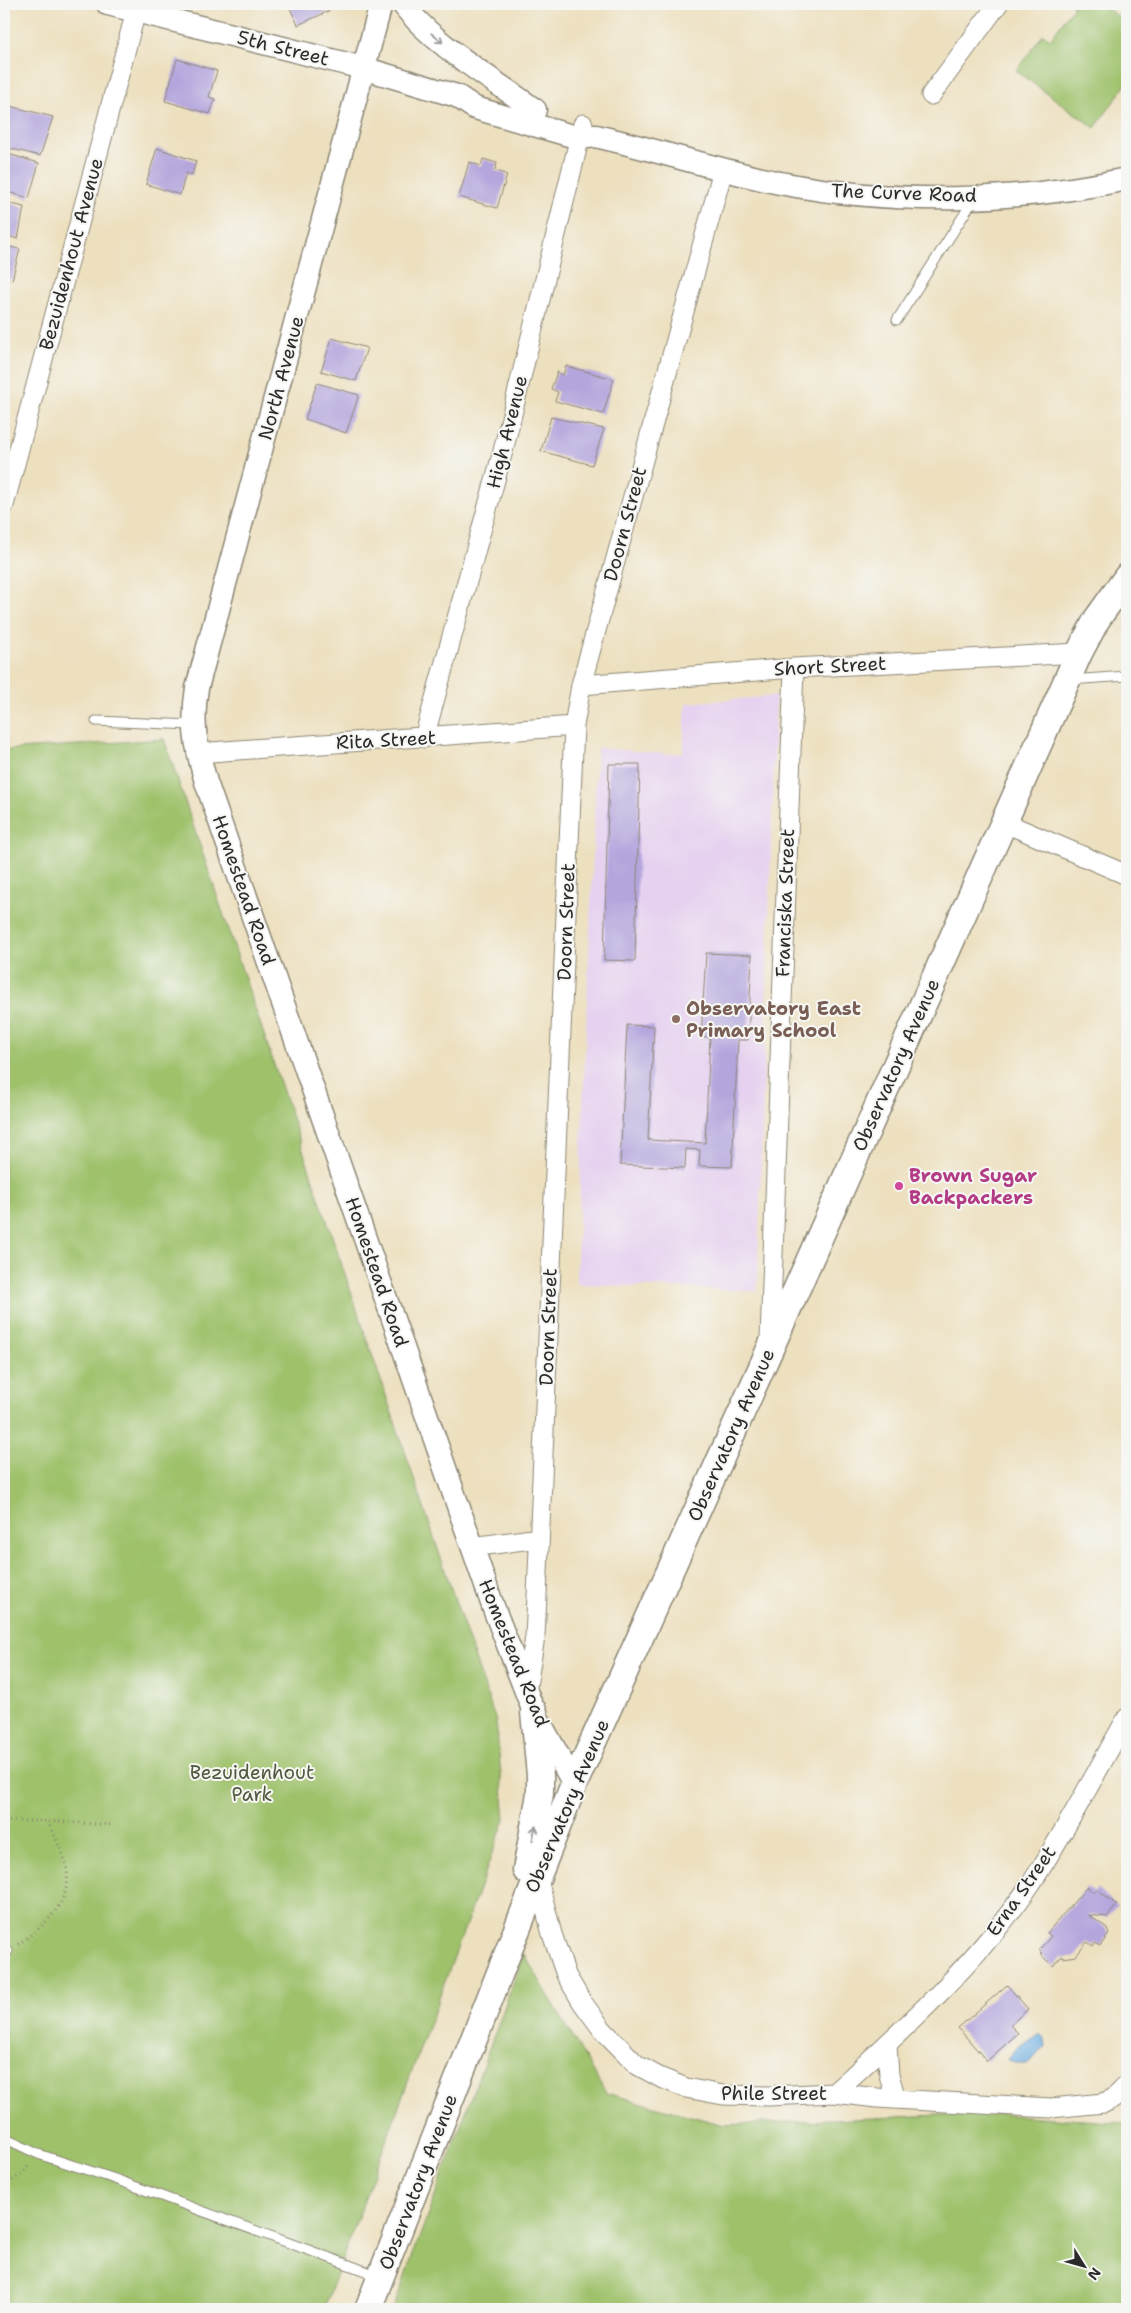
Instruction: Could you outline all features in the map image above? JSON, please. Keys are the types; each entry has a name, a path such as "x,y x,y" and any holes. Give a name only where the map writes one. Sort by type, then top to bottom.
{"main road":[{"name":"Observatory Avenue","path":"368,2309 574,1784 770,1349 1066,681 1097,619 1127,577"},
{"path":"514,1933 540,1794 540,1775 530,1702"}],"street":[{"name":"5th Street","path":"108,4 137,8 364,68 456,96 475,108 586,132"},
{"path":"368,4 372,36"},
{"name":"North Avenue","path":"197,753 193,726 197,688 381,4"},
{"path":"403,4 437,38 535,110"},
{"path":"931,95 998,4"},
{"name":"Bezuidenhout Avenue","path":"4,505 137,8"},
{"name":"5th Street","path":"456,96 476,94 535,110 586,132"},
{"name":"The Curve Road","path":"586,132 723,170 781,183 856,195 975,197 1094,186 1127,179"},
{"name":"High Avenue","path":"424,738 503,451 586,132"},
{"name":"Doorn Street","path":"530,1702 535,1637 574,726 581,685 723,170"},
{"name":"Short Street","path":"581,685 794,668 1079,653"},
{"name":"Franciska Street","path":"770,1349 794,668"},
{"name":"Rita Street","path":"197,753 574,726"},
{"name":"Homestead Road","path":"197,753 472,1547 530,1702 574,1784"},
{"path":"1003,822 1127,875"},
{"path":"472,1547 539,1538"},
{"name":"Erna Street","path":"834,2093 888,2044 999,1927 1034,1880 1080,1803 1127,1718"},
{"name":"Phile Street","path":"537,1876 552,1934 566,1975 602,2028 637,2065 659,2077 686,2088 723,2095 768,2096 834,2093 896,2099 1051,2108 1104,2103 1114,2098 1127,2085"},
{"path":"888,2044 889,2075 896,2099"}],"lane":[{"path":"897,320 975,197"},
{"path":"1066,681 1127,676"},
{"path":"96,721 193,726"},
{"path":"4,2138 38,2154 112,2178 381,2277"}],"path":[{"path":"4,1821 48,1821 111,1825"},
{"path":"6,1953 43,1925 52,1916 63,1897 68,1872 48,1821"},
{"path":"4,2186 23,2174 38,2154"}],"shaded area":[{"name":"Observatory East Primary School","path":"776,696 757,1291 576,1284 597,748 669,754 683,753 686,703"}],"green space":[{"path":"1071,4 1101,4 1127,23 1127,83 1095,128 1016,71 1043,34 1050,39 1074,6"},
{"name":"Bezuidenhout Park","path":"164,739 496,1721 505,1819 324,2309 4,2309 4,750"},
{"path":"524,1954 606,2093 724,2125 981,2113 1127,2123 1127,2309 393,2309"}],"water":[{"path":"1040,2033 1045,2039 1046,2047 1027,2064 1018,2064 1006,2059 1018,2047"}],"building":[{"path":"288,4 326,4 329,11 298,25"},
{"path":"177,59 217,71 209,97 215,99 210,114 165,101"},
{"path":"10,106 53,117 40,156 4,147 4,129"},
{"path":"157,148 196,161 192,175 186,173 180,195 146,184"},
{"path":"8,154 39,163 29,198 4,191 4,169"},
{"path":"483,159 497,163 495,170 507,175 497,208 459,197 469,162 481,166"},
{"path":"4,202 24,207 18,239 4,235"},
{"path":"4,246 20,249 12,280 4,278"},
{"path":"332,338 367,348 356,381 321,371"},
{"path":"566,366 614,379 603,414 555,401 558,392 551,389 557,372 563,375"},
{"path":"317,383 359,395 346,433 305,419"},
{"path":"551,417 604,429 592,465 541,451"},
{"path":"609,764 640,764 635,961 604,960"},
{"path":"706,953 752,955 748,1040 738,1040 732,1167 699,1166 700,1150 686,1149 685,1168 620,1165 627,1025 654,1026 648,1140 705,1143 710,1037 701,1037"},
{"path":"1087,1887 1094,1893 1097,1889 1117,1905 1107,1917 1088,1915 1106,1927 1109,1934 1100,1946 1095,1943 1093,1946 1087,1942 1076,1956 1063,1958 1062,1956 1053,1966 1040,1954 1042,1953 1039,1950 1051,1936 1047,1933"},
{"path":"1007,1985 1028,2009 1010,2025 1018,2033 987,2061 958,2028"}],"place":[{"name":"Observatory East Primary School","path":"676,1019"},
{"name":"Brown Sugar Backpackers","path":"899,1186"}]}
